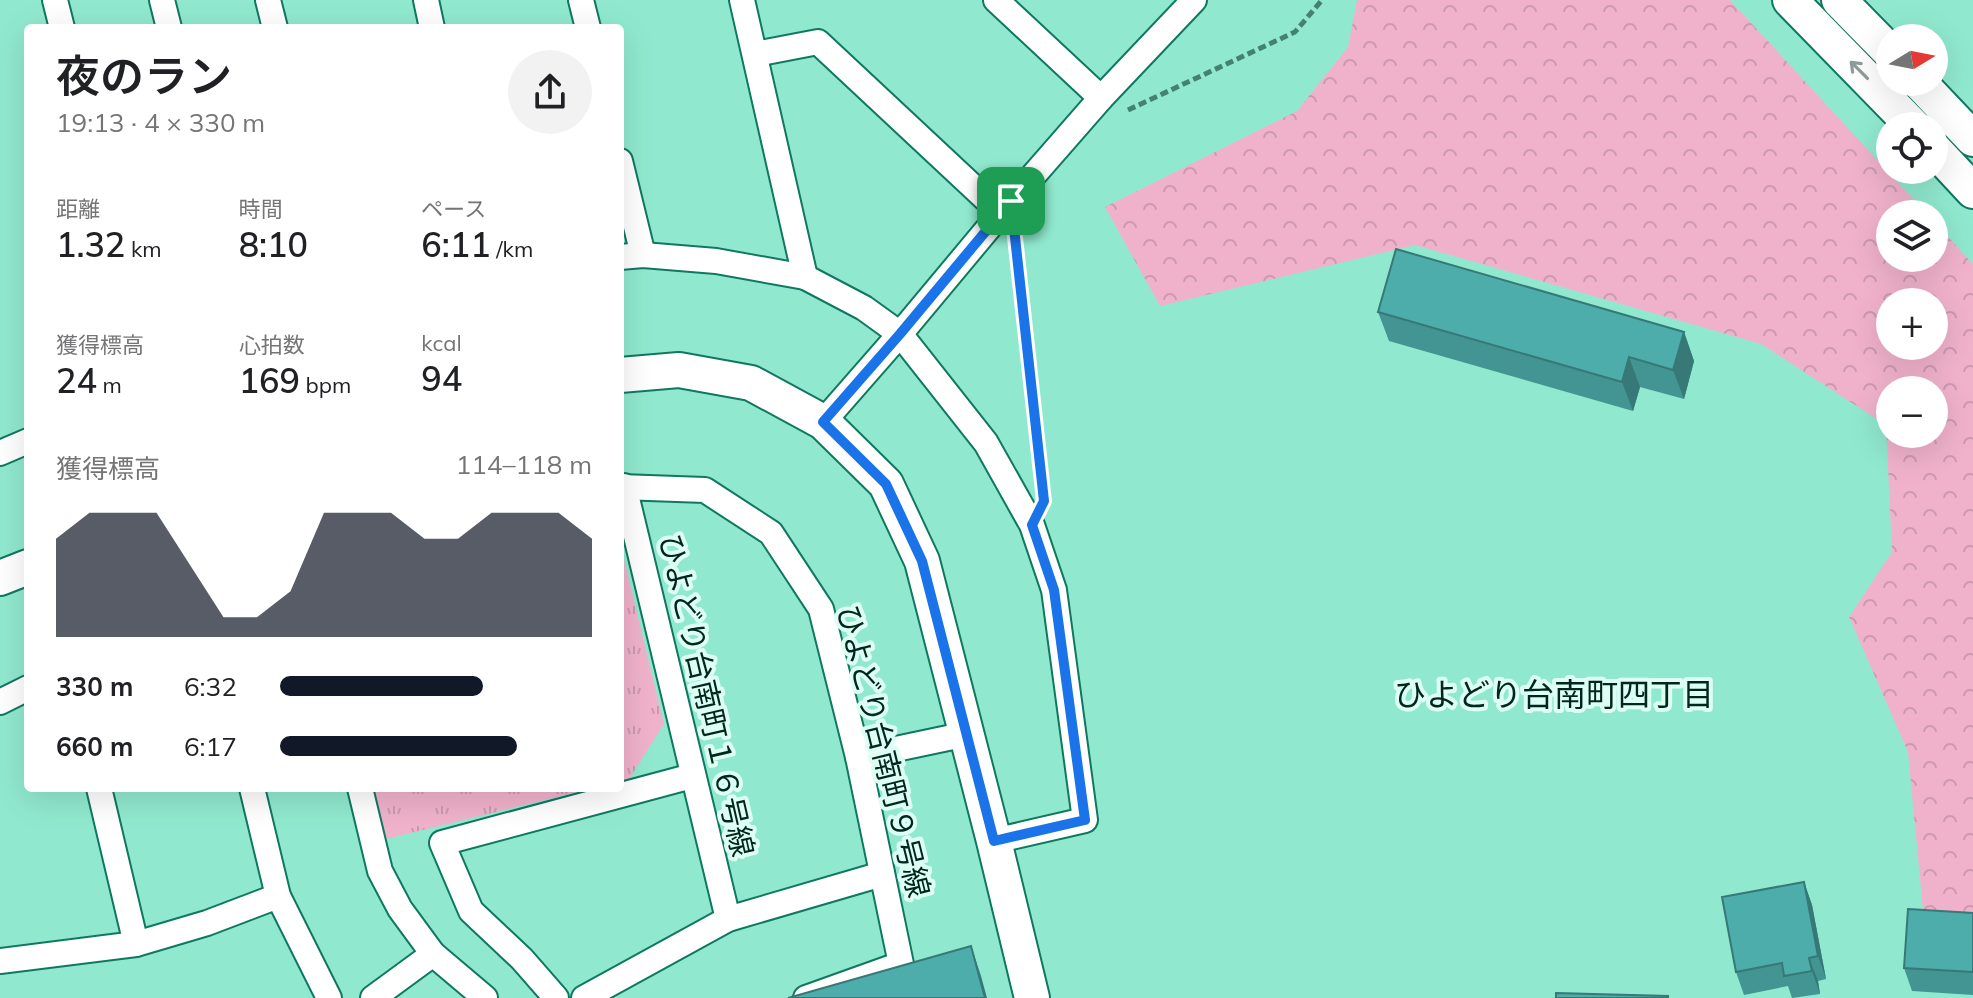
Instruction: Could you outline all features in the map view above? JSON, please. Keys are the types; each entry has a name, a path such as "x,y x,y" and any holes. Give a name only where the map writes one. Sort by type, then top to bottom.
{"street":[{"path":"55,0 61,24"},
{"path":"162,0 168,24"},
{"path":"268,0 274,24"},
{"path":"426,0 431,24"},
{"path":"581,0 587,24"},
{"path":"742,0 805,277"},
{"path":"996,0 1101,98"},
{"path":"823,422 1101,98 1194,0"},
{"path":"1790,0 1899,112"},
{"path":"1839,0 1876,38"},
{"path":"755,54 818,42 1006,207"},
{"path":"1932,96 1973,139"},
{"path":"1948,164 1973,191"},
{"path":"624,196 631,256 716,261 805,277 864,308 900,334 986,443 1032,525 1054,590 1085,820 994,841"},
{"path":"624,375 679,370 751,383 823,422 886,484 922,561 1032,998"},
{"path":"0,453 24,443"},
{"name":"ひよどり台南町９号線","path":"624,487 705,490 771,533 821,609 858,757 901,964 806,998"},
{"name":"ひよどり台南町１６号線","path":"624,495 728,919"},
{"path":"0,578 24,569"},
{"path":"0,702 24,690"},
{"path":"858,757 967,734"},
{"path":"556,998 522,959 471,911 442,843 692,776"},
{"path":"100,792 136,944"},
{"path":"253,792 278,896 329,998"},
{"path":"361,792 380,871 400,909 433,954 485,998"},
{"path":"584,998 728,919 882,874"},
{"path":"0,961 136,944 207,923 278,896"},
{"path":"373,998 433,954"}],"path":[{"path":"1101,98 1121,113 1295,32 1322,0"},
{"path":"1006,207 1044,501 1032,525"}],"green space":[{"path":"1357,0 1730,0 1876,159 1876,184 1899,184 1914,200 1876,200 1876,272 1948,272 1948,237 1973,264 1973,926 1924,921 1908,752 1849,617 1892,552 1887,448 1948,448 1948,376 1876,376 1876,419 1761,344 1415,245 1160,306 1105,207 1297,111 1348,47"},
{"path":"624,559 664,724 629,779 624,781"},
{"path":"375,792 578,792 386,839"}],"building":[{"path":"1396,249 1684,332 1673,370 1629,357 1622,382 1378,312"},
{"path":"1804,882 1818,956 1809,958 1812,971 1784,976 1782,963 1736,972 1722,897"},
{"path":"1908,909 1973,913 1973,972 1904,968"},
{"path":"971,946 985,998 788,998"},
{"path":"1556,993 1668,996 1668,998 1556,998"}],"district":[{"name":"ひよどり台南町四丁目","path":"1554,694"}],"route":[{"path":"1011,201 1044,501 1032,525 1054,590 1085,820 994,841 922,561 886,484 823,422 1011,201"}]}
